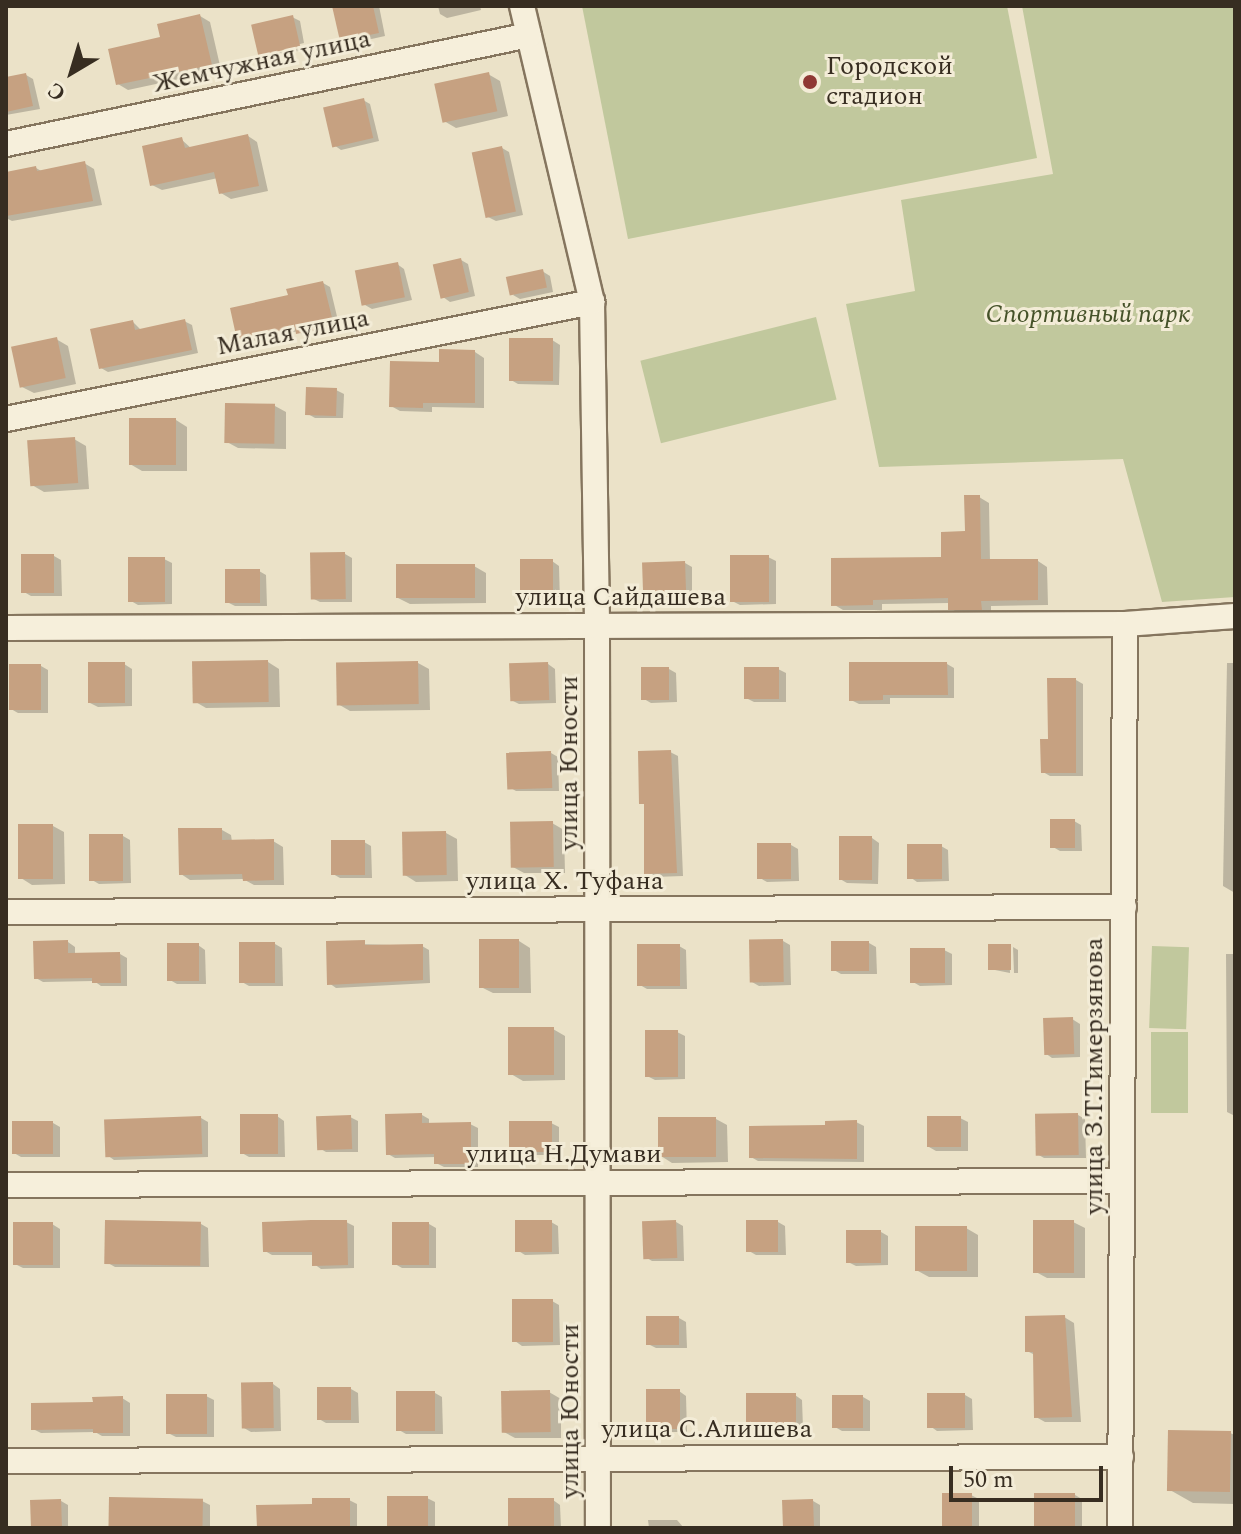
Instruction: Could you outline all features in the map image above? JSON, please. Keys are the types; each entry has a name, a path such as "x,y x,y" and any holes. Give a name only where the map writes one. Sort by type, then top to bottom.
{"street":[{"name":"улица Юности","path":"522,6 592,302 597,626 598,1528"},
{"name":"Жемчужная улица","path":"6,144 529,35"},
{"name":"Малая улица","path":"6,419 592,302"},
{"name":"улица Сайдашева","path":"6,628 1125,624 1235,616"},
{"name":"улица З.Т.Тимерзянова","path":"1120,1528 1125,624"},
{"name":"улица Х. Туфана","path":"6,912 1124,907"},
{"name":"улица Н.Думави","path":"6,1185 1122,1181"},
{"name":"улица С.Алишева","path":"6,1461 1121,1457"}],"green space":[{"name":"Городской стадион","path":"582,6 1007,6 1037,158 628,239"},
{"name":"Спортивный парк","path":"1022,6 1235,6 1235,597 1162,602 1123,459 879,467 846,304 915,291 901,200 1053,174"},
{"path":"816,317 837,399 661,443 640,361"},
{"path":"1152,946 1189,947 1186,1029 1149,1028"},
{"path":"1151,1032 1188,1032 1188,1113 1151,1113"}],"building":[{"path":"332,6 373,6 379,33 340,41"},
{"path":"200,14 212,65 116,85 108,49 160,37 157,24"},
{"path":"293,15 300,46 258,56 251,25"},
{"path":"489,72 497,111 443,123 434,84"},
{"path":"26,73 33,106 6,112 6,77"},
{"path":"364,98 373,138 332,147 323,107"},
{"path":"248,134 259,186 219,194 214,172 150,186 142,146 182,137 185,148"},
{"path":"502,146 516,212 486,218 472,152"},
{"path":"85,161 93,201 6,216 6,172 36,166 37,171"},
{"path":"461,258 469,292 441,299 433,265"},
{"path":"398,262 405,297 362,306 355,270"},
{"path":"543,269 547,288 510,295 506,277"},
{"path":"323,281 334,326 296,334 295,327 237,340 230,308 288,295 286,289"},
{"path":"185,319 192,350 99,369 90,329 133,320 135,330"},
{"path":"57,337 66,378 20,388 11,347"},
{"path":"509,338 553,338 553,381 509,381"},
{"path":"439,349 475,350 475,403 423,403 423,408 389,407 390,361 439,362"},
{"path":"306,387 337,388 336,416 305,415"},
{"path":"225,403 275,404 274,444 224,443"},
{"path":"129,418 176,418 176,465 129,465"},
{"path":"75,437 78,483 30,486 27,440"},
{"path":"964,495 980,495 981,559 1038,559 1038,600 981,601 982,610 948,610 948,598 873,600 873,605 831,606 831,558 941,557 941,532 965,531"},
{"path":"345,552 346,599 311,600 310,553"},
{"path":"21,554 54,554 54,593 21,593"},
{"path":"730,555 769,555 769,602 730,602"},
{"path":"128,557 165,557 165,602 128,602"},
{"path":"520,559 553,559 553,599 520,599"},
{"path":"685,561 686,597 643,598 642,563"},
{"path":"396,564 475,564 475,598 396,598"},
{"path":"225,569 260,569 260,603 225,603"},
{"path":"268,660 269,702 193,703 192,661"},
{"path":"418,661 419,704 337,705 336,662"},
{"path":"88,662 125,662 125,703 88,703"},
{"path":"548,662 549,700 510,701 509,663"},
{"path":"849,662 947,662 948,695 883,695 883,700 849,701"},
{"path":"9,664 41,664 41,710 9,710"},
{"path":"641,667 669,667 669,700 641,700"},
{"path":"744,667 779,667 779,699 744,699"},
{"path":"1047,678 1076,678 1076,773 1041,773 1040,739 1048,739"},
{"path":"671,750 677,873 644,874 644,804 639,804 638,751"},
{"path":"551,751 552,788 507,790 506,753"},
{"path":"1050,819 1075,819 1075,848 1050,848"},
{"path":"553,821 554,867 511,868 510,822"},
{"path":"18,824 53,824 53,879 18,879"},
{"path":"178,828 222,828 222,840 274,839 274,880 243,881 242,874 179,875"},
{"path":"446,831 447,875 403,876 402,832"},
{"path":"89,834 123,834 123,881 89,881"},
{"path":"839,836 872,836 872,880 839,880"},
{"path":"331,840 365,840 365,875 331,875"},
{"path":"757,843 791,843 791,879 757,879"},
{"path":"907,844 942,844 942,879 907,879"},
{"path":"479,939 519,939 519,988 479,988"},
{"path":"783,939 784,982 750,983 749,940"},
{"path":"68,940 68,953 120,952 121,983 92,983 92,978 34,979 33,941"},
{"path":"365,940 365,945 423,944 423,980 327,985 326,941"},
{"path":"831,941 869,941 869,971 831,971"},
{"path":"239,942 275,942 275,983 239,983"},
{"path":"167,943 199,943 199,981 167,981"},
{"path":"637,944 680,944 680,986 637,986"},
{"path":"988,944 1011,944 1011,970 988,970"},
{"path":"910,948 945,948 945,983 910,983"},
{"path":"1073,1017 1074,1054 1044,1055 1043,1018"},
{"path":"508,1027 554,1027 554,1075 508,1075"},
{"path":"645,1030 678,1030 678,1077 645,1077"},
{"path":"422,1113 422,1123 471,1122 471,1164 434,1164 434,1154 386,1155 385,1114"},
{"path":"1078,1113 1079,1155 1036,1156 1035,1114"},
{"path":"240,1114 278,1114 278,1154 240,1154"},
{"path":"351,1115 352,1149 317,1150 316,1116"},
{"path":"201,1116 202,1154 105,1157 104,1119"},
{"path":"927,1116 961,1116 961,1147 927,1147"},
{"path":"658,1117 716,1117 716,1157 658,1157"},
{"path":"857,1120 857,1159 749,1158 749,1126 825,1125 825,1121"},
{"path":"12,1121 53,1121 53,1154 12,1154"},
{"path":"509,1121 552,1121 552,1152 509,1152"},
{"path":"105,1220 201,1222 200,1266 104,1264"},
{"path":"347,1220 348,1265 312,1266 312,1252 263,1252 262,1222"},
{"path":"515,1220 552,1220 552,1252 515,1252"},
{"path":"676,1220 677,1258 643,1259 642,1221"},
{"path":"746,1220 778,1220 778,1252 746,1252"},
{"path":"1033,1220 1074,1220 1074,1273 1033,1273"},
{"path":"13,1222 53,1222 53,1265 13,1265"},
{"path":"392,1222 429,1222 429,1265 392,1265"},
{"path":"915,1226 967,1226 967,1271 915,1271"},
{"path":"846,1230 881,1230 881,1263 846,1263"},
{"path":"512,1299 553,1299 553,1342 512,1342"},
{"path":"1065,1315 1072,1417 1034,1418 1033,1352 1025,1352 1025,1316"},
{"path":"646,1316 679,1316 679,1345 646,1345"},
{"path":"273,1382 274,1428 242,1429 241,1383"},
{"path":"317,1387 351,1387 351,1420 317,1420"},
{"path":"646,1389 680,1389 680,1429 646,1429"},
{"path":"550,1390 551,1432 502,1433 501,1391"},
{"path":"396,1391 435,1391 435,1431 396,1431"},
{"path":"746,1393 796,1393 796,1425 746,1425"},
{"path":"927,1393 965,1393 965,1428 927,1428"},
{"path":"166,1394 207,1394 207,1434 166,1434"},
{"path":"832,1395 863,1395 863,1428 832,1428"},
{"path":"123,1396 123,1433 93,1433 93,1429 31,1430 31,1403 93,1402 92,1397"},
{"path":"1168,1430 1231,1431 1230,1492 1167,1491"},
{"path":"942,1493 972,1493 972,1528 942,1528"},
{"path":"1034,1493 1075,1493 1075,1528 1034,1528"},
{"path":"387,1496 428,1496 428,1528 387,1528"},
{"path":"109,1497 203,1499 202,1528 108,1528"},
{"path":"312,1498 350,1498 350,1528 257,1528 256,1505 312,1504"},
{"path":"508,1498 554,1498 554,1528 508,1528"},
{"path":"61,1499 62,1528 31,1528 30,1500"},
{"path":"813,1499 814,1528 783,1528 782,1500"}],"place":[{"name":"Городской стадион","path":"810,82"}]}
